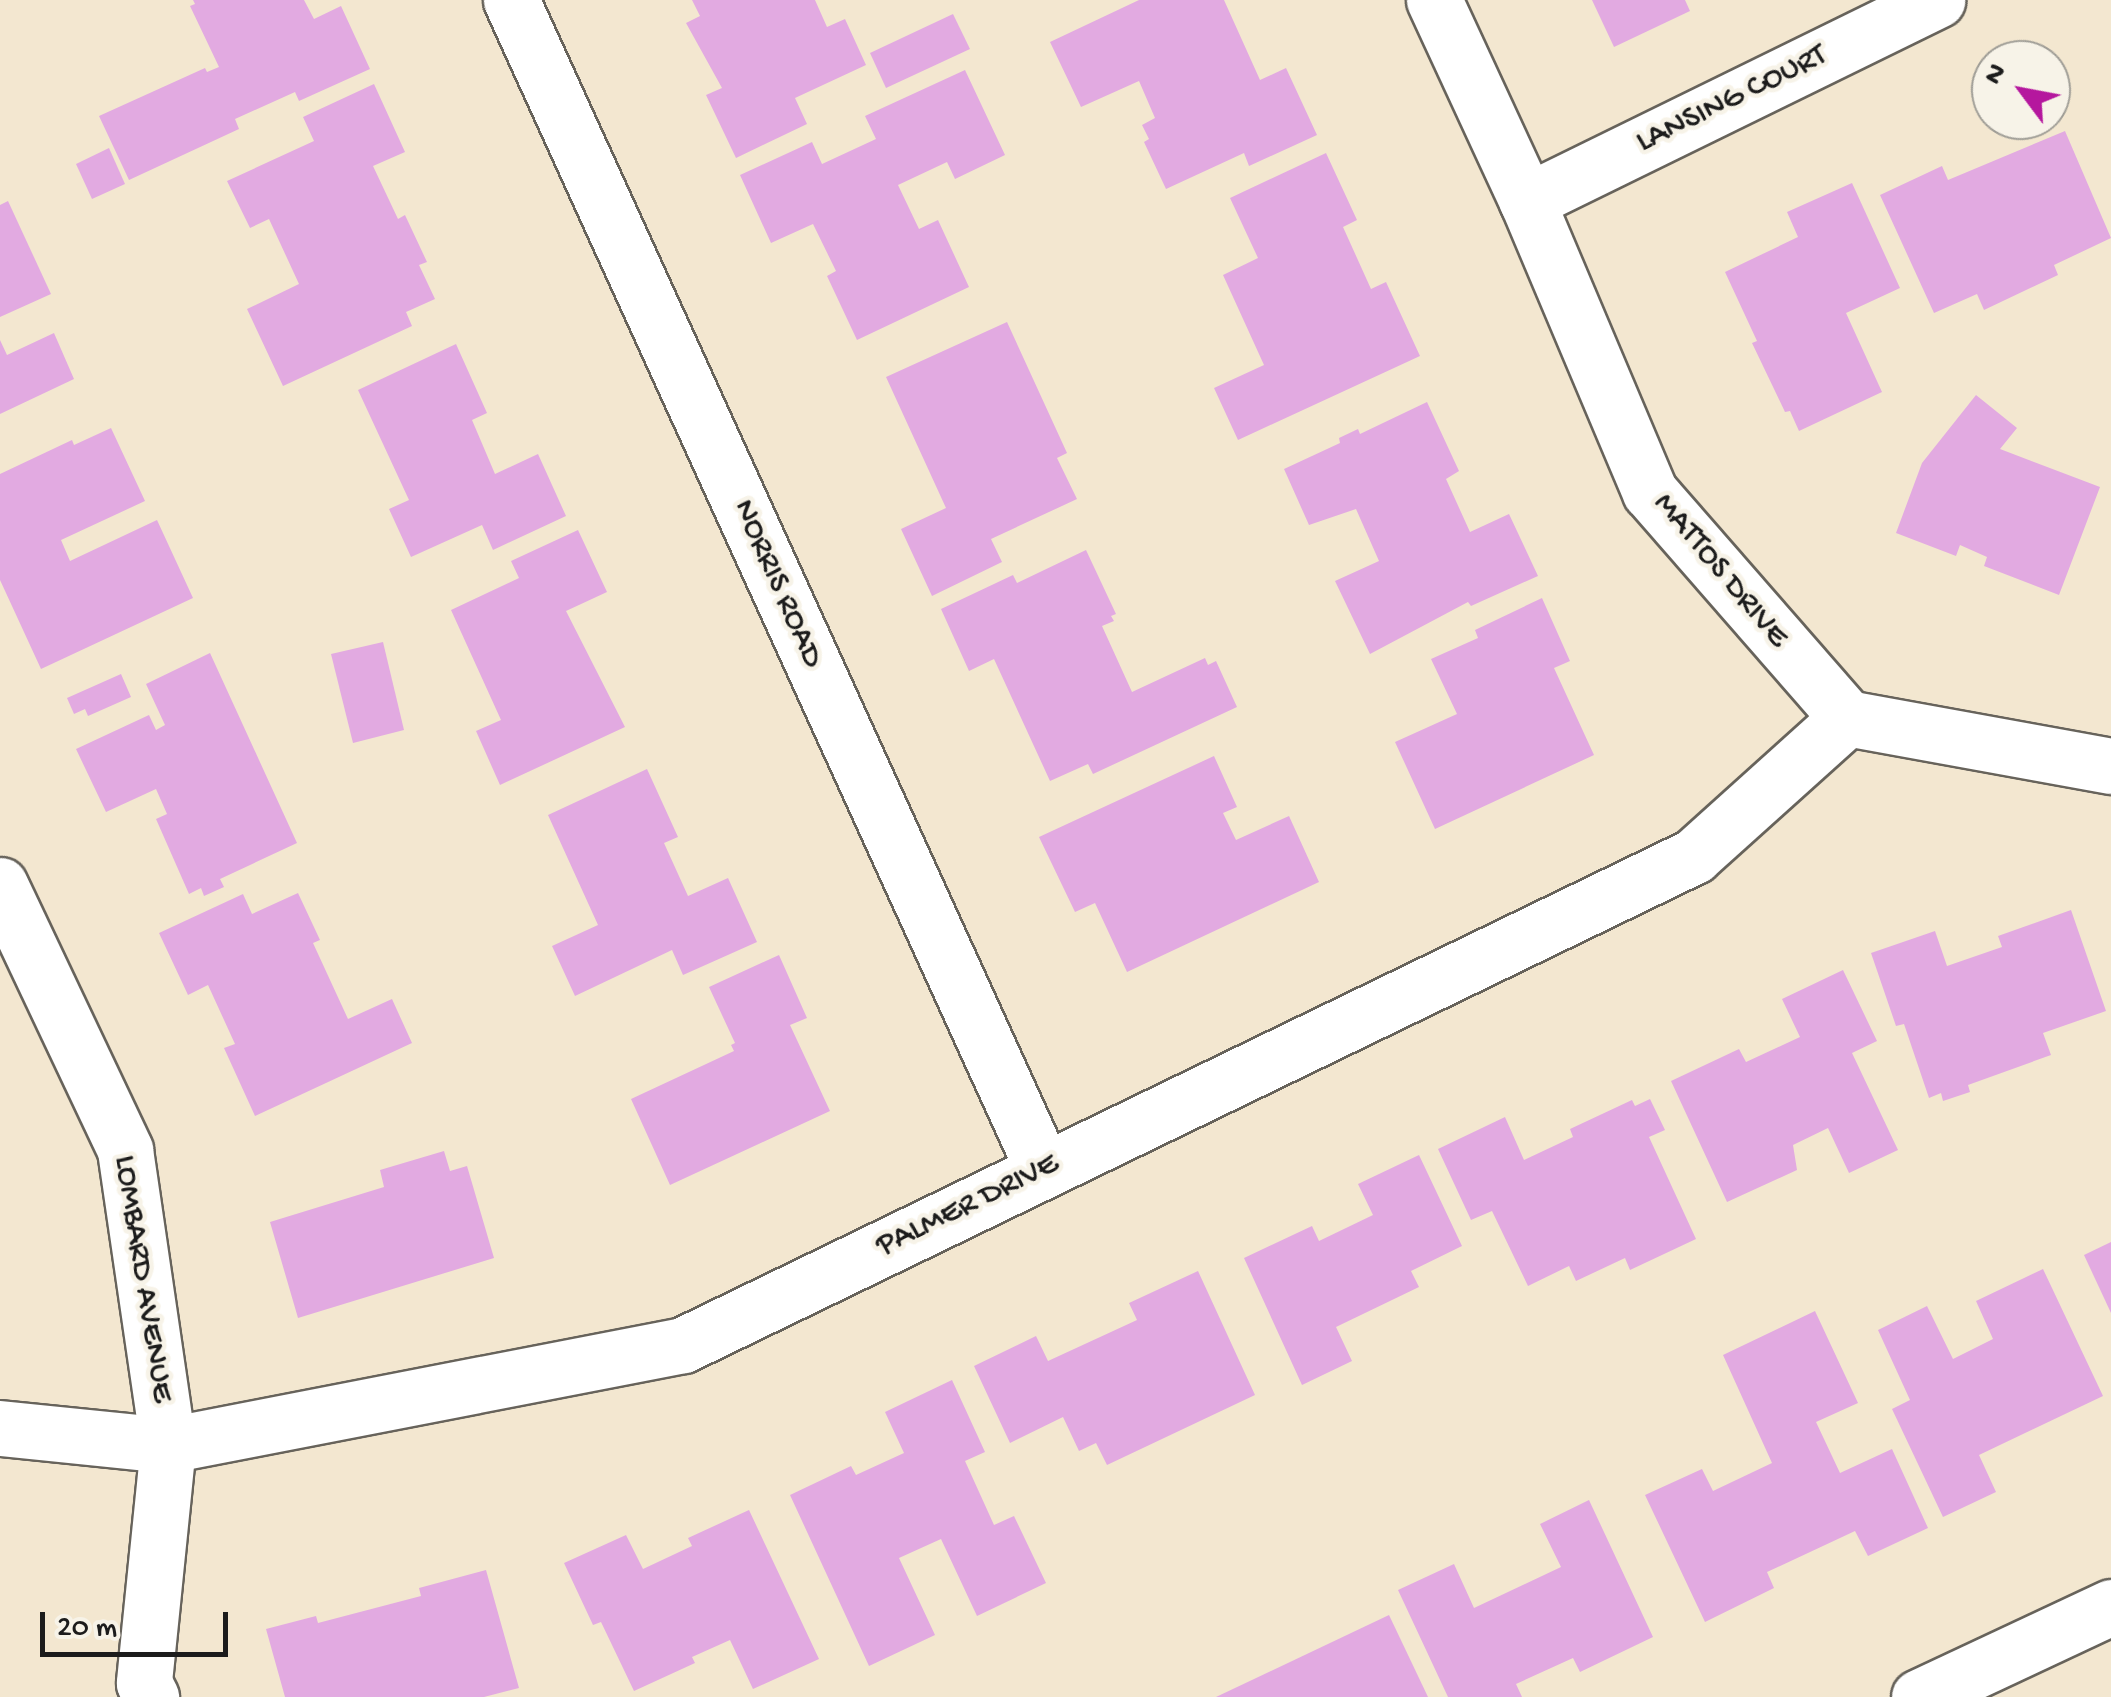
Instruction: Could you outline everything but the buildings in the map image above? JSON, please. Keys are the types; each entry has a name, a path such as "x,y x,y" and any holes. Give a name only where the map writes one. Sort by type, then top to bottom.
{"street":[{"name":"NORRIS ROAD","path":"512,0 1043,1169"},
{"name":"MATTOS DRIVE","path":"1434,0 1528,201 1650,492 1847,718"},
{"name":"LANSING COURT","path":"1528,201 1937,0"},
{"name":"PALMER DRIVE","path":"0,1428 168,1445 683,1345 1694,856 1847,718"},
{"path":"1847,718 2111,766"},
{"name":"LOMBARD AVENUE","path":"0,885 126,1150 168,1445 144,1682 151,1697"},
{"path":"1919,1697 1985,1683 2111,1607"}]}
